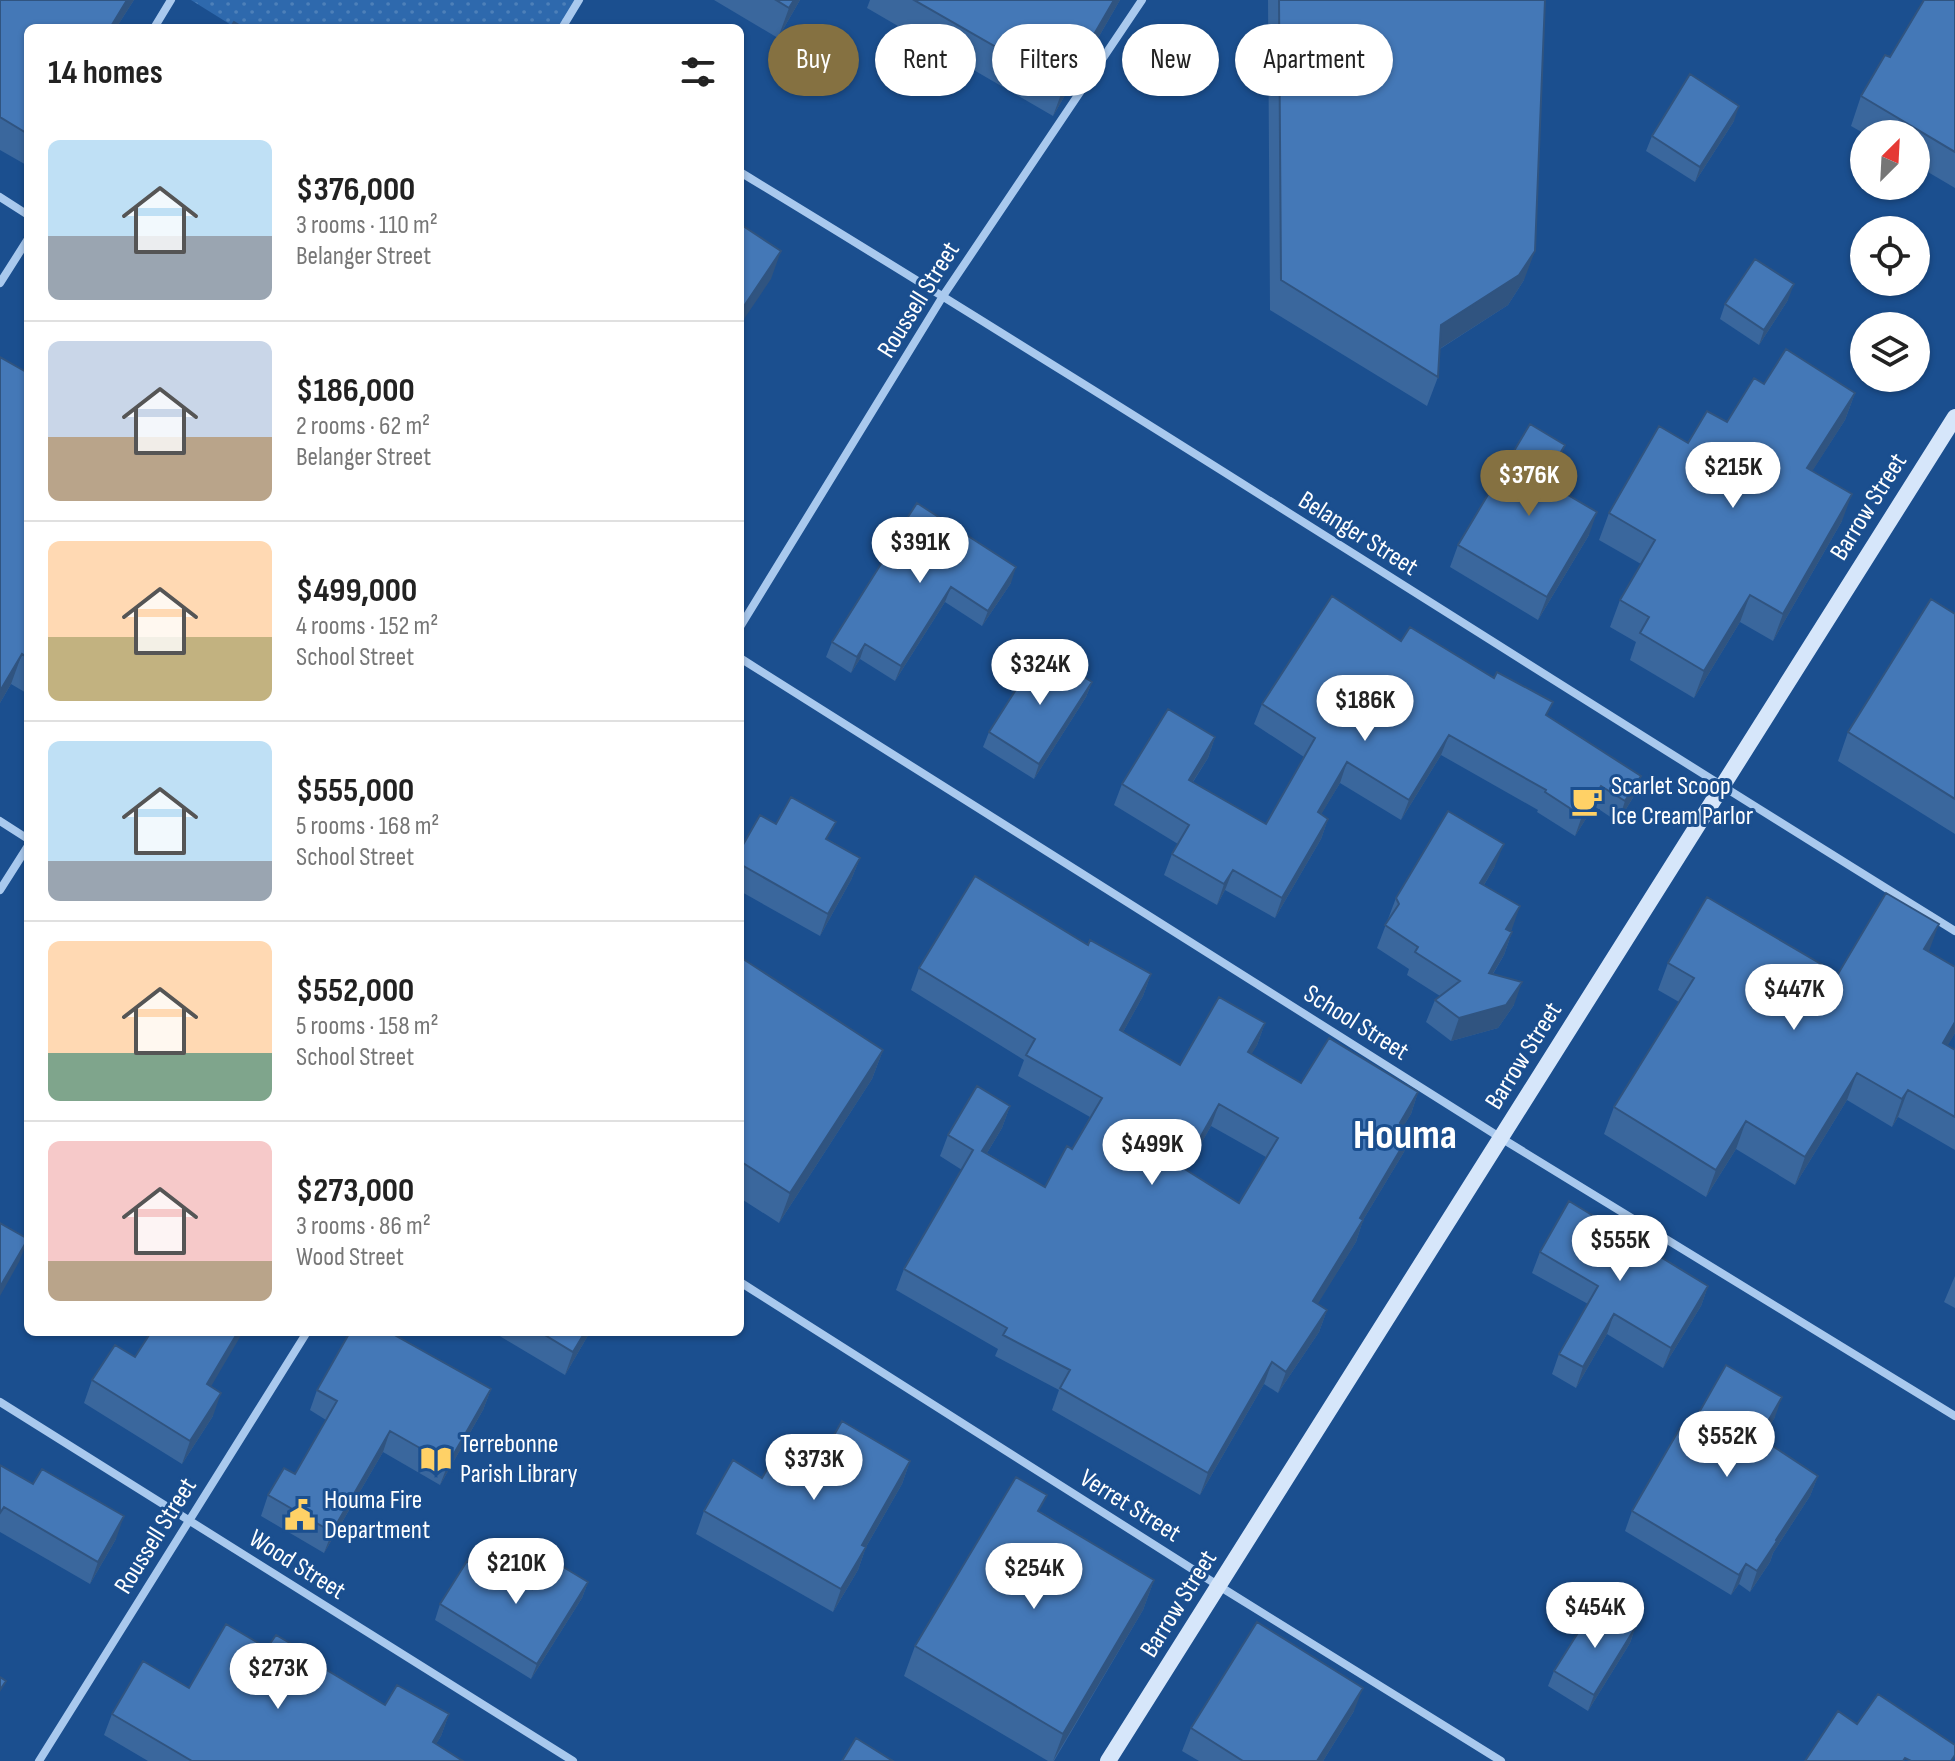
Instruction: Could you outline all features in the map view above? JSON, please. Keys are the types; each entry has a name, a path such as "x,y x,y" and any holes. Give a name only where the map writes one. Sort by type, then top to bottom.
{"main road":[{"name":"Barrow Street","path":"1108,1761 1955,417"}],"street":[{"path":"156,24 171,0"},
{"path":"564,24 579,0"},
{"name":"Roussell Street","path":"744,620 943,296 1142,0"},
{"name":"Belanger Street","path":"744,174 1955,931"},
{"path":"0,197 24,212"},
{"path":"0,283 24,245"},
{"name":"School Street","path":"744,661 1501,1138 1955,1416"},
{"path":"0,821 24,836"},
{"path":"0,890 24,852"},
{"name":"Verret Street","path":"744,1285 1501,1761"},
{"name":"Roussell Street","path":"39,1761 304,1336"},
{"name":"Wood Street","path":"0,1402 573,1761"}],"shaded area":[{"path":"191,0 579,0 564,24 230,24"}],"building":[{"path":"0,0 127,0 112,24 24,24 24,132 0,117"},
{"path":"776,0 794,0 789,8"},
{"path":"914,0 1114,0 1100,24 992,24 992,45 976,36 976,24 956,24"},
{"path":"1279,0 1545,0 1535,251 1519,275 1441,325 1438,377 1281,280 1280,96 1393,96 1393,24 1279,24"},
{"path":"1924,0 1955,0 1955,152 1930,137 1930,120 1901,120 1861,96 1885,55 1890,57"},
{"path":"1690,74 1739,106 1700,167 1652,136"},
{"path":"744,227 781,251 744,306"},
{"path":"1755,259 1794,284 1764,330 1725,304"},
{"path":"1786,349 1855,393 1807,468 1852,494 1783,614 1750,595 1704,671 1640,633 1649,617 1620,600 1655,540 1609,513 1659,426 1688,443 1707,411 1727,422 1754,378 1764,384"},
{"path":"0,357 24,371 24,655 22,654 0,691"},
{"path":"1530,424 1565,445 1544,481 1597,512 1547,597 1458,545"},
{"path":"917,503 1016,567 988,611 951,587 901,666 865,644 857,657 832,642"},
{"path":"1332,596 1401,641 1410,627 1494,678 1497,672 1553,702 1546,715 1641,776 1625,801 1601,786 1582,816 1546,790 1449,735 1409,800 1347,762 1318,812 1328,819 1282,898 1233,870 1224,884 1172,854 1189,825 1122,784 1168,709 1215,737 1189,780 1266,824 1315,738 1262,704"},
{"path":"1931,599 1955,614 1955,799 1848,732"},
{"path":"1041,650 1092,682 1039,764 989,732"},
{"path":"791,797 836,822 826,839 860,858 828,914 744,866 744,843 760,815 776,824"},
{"path":"1448,811 1504,844 1480,883 1520,906 1506,929 1512,932 1489,973 1522,982 1506,1005 1459,1018 1435,1000 1460,981 1415,952 1418,947 1385,925 1399,904 1396,898"},
{"path":"975,876 1088,945 1090,940 1151,974 1120,1030 1180,1065 1219,997 1265,1023 1248,1052 1301,1083 1329,1038 1418,1092 1400,1123 1412,1130 1360,1218 1363,1220 1313,1301 1327,1310 1286,1372 1272,1362 1208,1473 1060,1388 1070,1370 1003,1335 1007,1328 904,1269 973,1150 948,1135 977,1086 1010,1106 982,1151 1045,1187 1067,1146 1072,1149 1102,1098 1026,1055 1035,1039 919,968","holes":["1219,1104 1278,1138 1239,1203 1183,1168"]},
{"path":"1886,893 1939,924 1924,949 1955,967 1955,1022 1943,1043 1955,1050 1955,1117 1908,1090 1902,1099 1857,1073 1805,1157 1746,1121 1716,1170 1614,1107 1694,978 1668,963 1707,897 1838,974"},
{"path":"744,960 883,1050 790,1193 744,1164"},
{"path":"1569,1201 1708,1286 1671,1348 1614,1314 1583,1367 1559,1354 1598,1286 1540,1252"},
{"path":"0,1223 24,1237 24,1246 0,1287"},
{"path":"148,1336 236,1336 207,1384 221,1393 190,1441 92,1380 115,1345 135,1357"},
{"path":"348,1336 396,1336 491,1389 448,1464 390,1431 332,1532 268,1495 284,1468 295,1474 337,1401 317,1390"},
{"path":"547,1336 583,1336 573,1352"},
{"path":"1726,1365 1782,1397 1759,1437 1818,1476 1757,1571 1746,1564 1739,1575 1632,1511 1680,1428 1688,1432"},
{"path":"842,1421 910,1461 841,1589 704,1511 733,1460 762,1478 780,1447 816,1467"},
{"path":"0,1465 33,1484 42,1469 124,1516 98,1562 4,1507 0,1513"},
{"path":"1016,1477 1047,1495 1038,1511 1154,1580 1063,1734 915,1646"},
{"path":"550,1559 588,1582 537,1664 440,1604 467,1561 499,1580 505,1572 532,1589"},
{"path":"1596,1604 1635,1628 1594,1695 1554,1671"},
{"path":"1257,1622 1363,1688 1317,1761 1243,1761 1191,1728"},
{"path":"226,1624 267,1648 276,1635 314,1657 312,1661 385,1705 397,1685 449,1714 433,1742 463,1761 192,1761 112,1714 143,1661 189,1688"},
{"path":"1878,1694 1955,1745 1955,1755 1951,1761 1911,1761 1905,1758 1903,1761 1805,1761 1838,1711 1857,1724"},
{"path":"856,1738 893,1761 842,1761"}],"place":[{"name":"Scarlet Scoop Ice Cream Parlor","path":"1587,801"},
{"name":"Terrebonne Parish Library","path":"436,1459"},
{"name":"Houma Fire Department","path":"300,1515"}],"district":[{"name":"Houma","path":"1405,1135"}]}
